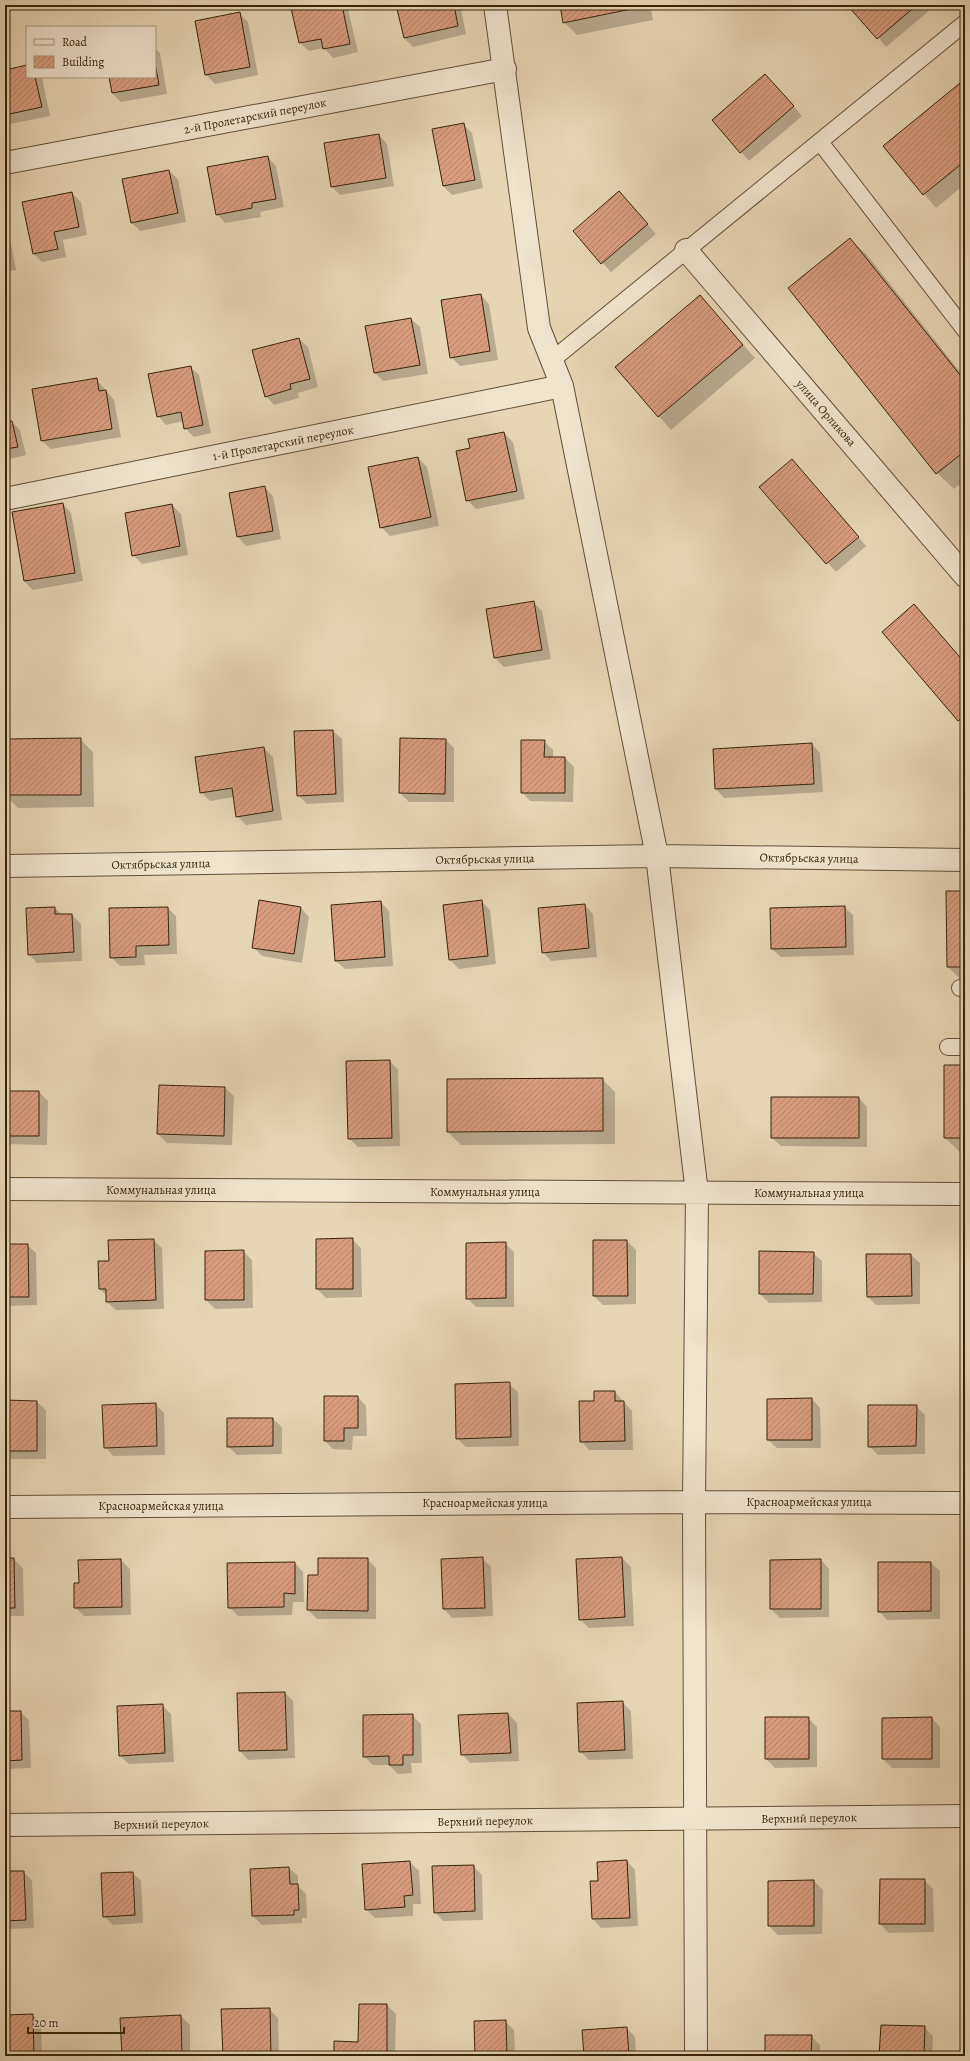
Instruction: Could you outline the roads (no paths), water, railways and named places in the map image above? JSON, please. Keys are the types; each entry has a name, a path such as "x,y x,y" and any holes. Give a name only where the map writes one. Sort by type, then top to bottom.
{"street":[{"path":"495,5 505,69 539,328 562,386 657,856 697,1193 694,1502 696,2056"},
{"name":"2-й Пролетарский переулок","path":"5,163 505,69"},
{"name":"улица Орликова","path":"686,250 965,576"},
{"name":"1-й Пролетарский переулок","path":"5,499 562,386"},
{"name":"Октябрьская улица","path":"5,866 657,856 965,860"},
{"name":"Коммунальная улица","path":"5,1189 965,1194"},
{"name":"Красноармейская улица","path":"5,1507 694,1502 965,1502"},
{"name":"Верхний переулок","path":"5,1825 965,1816"}],"lane":[{"path":"552,360 965,23"},
{"path":"820,142 965,330"},
{"path":"948,1046 965,1046"}]}
